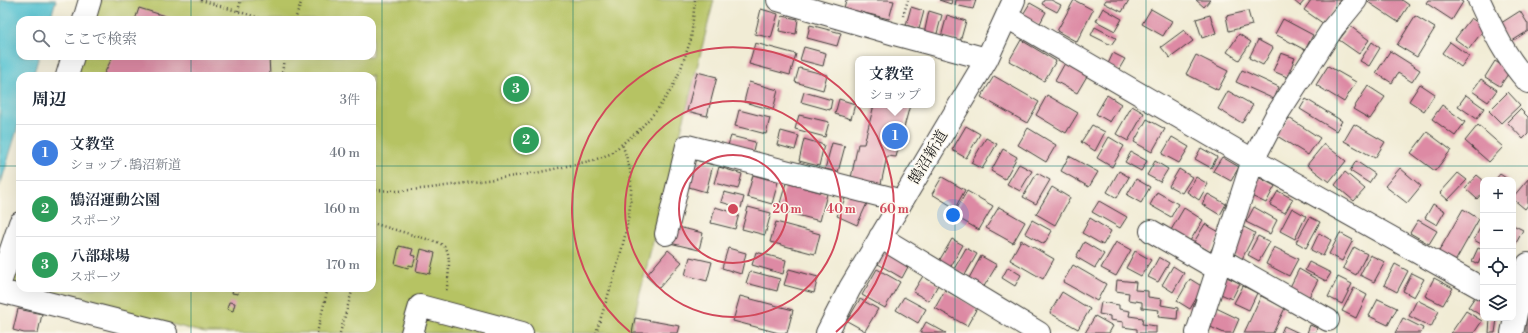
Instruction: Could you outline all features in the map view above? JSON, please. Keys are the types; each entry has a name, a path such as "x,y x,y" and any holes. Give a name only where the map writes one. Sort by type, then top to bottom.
{"street":[{"path":"85,16 90,0"},
{"path":"778,0 987,59"},
{"path":"1197,333 1253,160 1276,116 1333,28 1356,0"},
{"path":"1479,0 1498,42 1520,74 1528,82"},
{"path":"1010,9 1253,160 1480,287"},
{"name":"鵠沼新道","path":"827,333 850,288 880,236 987,59 1010,9"},
{"path":"68,72 72,60"},
{"path":"666,234 686,146 902,201"},
{"path":"1151,231 1328,320"},
{"path":"0,283 16,235"},
{"path":"880,236 1038,333"},
{"path":"1516,302 1528,264"},
{"path":"0,291 166,333"},
{"path":"412,333 420,306 522,333"},
{"path":"1512,333 1513,321"}],"path":[{"path":"201,0 254,16"},
{"path":"238,11 241,0"},
{"path":"296,16 302,0"},
{"path":"376,190 431,188 536,173 594,160 610,154 638,130 657,110 671,90 691,39 696,0"},
{"path":"282,72 284,60"},
{"path":"596,333 625,236 630,202 630,171 622,144"},
{"path":"376,224 437,242 446,248 448,255 449,277 442,311"},
{"path":"317,333 327,292"},
{"path":"340,333 352,292"}],"green space":[{"path":"96,0 714,0 630,333 205,333 47,292 376,292 376,72 75,72 78,60 376,60 376,16 91,16"},
{"path":"16,270 16,284 12,283"}],"water":[{"path":"0,0 56,0 51,16 16,16 16,60 38,60 34,72 16,72 16,133 0,186"}],"building":[{"path":"846,0 894,1 889,19 844,8"},
{"path":"939,0 952,0 951,4"},
{"path":"956,0 976,0 973,9 955,5"},
{"path":"1044,0 1051,0 1061,5 1057,12 1042,4"},
{"path":"1074,0 1093,10 1077,42 1057,31"},
{"path":"1106,0 1129,0 1122,12 1104,3"},
{"path":"1196,0 1210,0 1204,7"},
{"path":"1293,0 1305,0 1300,6"},
{"path":"1311,0 1340,0 1324,24 1304,10"},
{"path":"1370,0 1402,0 1409,5 1398,22 1368,2"},
{"path":"1428,0 1459,0 1463,2 1452,20 1426,3"},
{"path":"1030,3 1046,12 1039,25 1022,16"},
{"path":"911,7 924,11 919,29 906,25"},
{"path":"139,8 165,16 136,16"},
{"path":"1103,8 1122,19 1115,31 1096,21"},
{"path":"761,9 778,14 771,38 755,34"},
{"path":"1151,9 1172,21 1163,36 1142,24"},
{"path":"929,11 942,15 936,37 924,34"},
{"path":"1248,11 1252,25 1229,31 1226,16"},
{"path":"1520,11 1528,24 1528,31 1509,43 1498,25"},
{"path":"947,15 966,21 960,42 941,37"},
{"path":"1210,15 1216,33 1202,38 1196,19"},
{"path":"782,16 798,19 796,34 779,31"},
{"path":"1415,16 1435,28 1417,57 1397,45"},
{"path":"1471,18 1485,28 1469,49 1455,39"},
{"path":"1283,19 1313,35 1305,50 1275,34"},
{"path":"810,25 841,33 837,46 807,38"},
{"path":"1350,26 1369,40 1359,54 1339,40"},
{"path":"1095,27 1116,38 1111,45 1091,35"},
{"path":"1184,30 1193,41 1170,58 1161,47"},
{"path":"1239,34 1251,42 1239,60 1227,52"},
{"path":"1021,40 1056,61 1044,81 1009,61"},
{"path":"1258,40 1273,48 1263,65 1249,58"},
{"path":"1372,42 1380,48 1369,66 1360,61"},
{"path":"1450,42 1469,56 1461,67 1442,53"},
{"path":"755,43 796,54 790,75 749,64"},
{"path":"804,47 826,53 823,66 800,60"},
{"path":"1390,51 1420,70 1412,82 1398,73 1392,83 1376,73"},
{"path":"1113,53 1125,59 1118,71 1107,66"},
{"path":"1281,53 1295,58 1287,77 1273,71"},
{"path":"1196,55 1228,71 1218,90 1186,74"},
{"path":"111,60 269,60 270,72 105,72"},
{"path":"1495,61 1510,71 1500,86 1485,77"},
{"path":"1065,63 1087,76 1077,93 1055,81"},
{"path":"1328,66 1356,82 1344,102 1316,85"},
{"path":"799,68 827,75 823,90 795,82"},
{"path":"1242,70 1279,87 1274,99 1236,82"},
{"path":"697,72 717,77 707,116 687,111"},
{"path":"994,76 1039,102 1027,123 981,97"},
{"path":"1481,79 1497,90 1488,102 1472,91"},
{"path":"749,82 778,90 773,110 744,102"},
{"path":"1420,84 1435,94 1424,111 1409,101"},
{"path":"1368,86 1385,97 1370,119 1353,109"},
{"path":"1228,91 1253,105 1242,123 1218,109"},
{"path":"804,92 832,100 830,110 801,102"},
{"path":"1508,92 1520,105 1501,123 1489,111"},
{"path":"1047,95 1078,113 1066,133 1036,115"},
{"path":"1107,95 1121,104 1110,122 1096,114"},
{"path":"1466,95 1484,108 1477,119 1458,106"},
{"path":"839,99 855,104 851,119 835,114"},
{"path":"1306,99 1342,121 1336,131 1300,109"},
{"path":"1442,105 1465,122 1455,136 1432,119"},
{"path":"1132,106 1144,113 1128,141 1116,134"},
{"path":"873,108 909,108 896,157 887,156 881,184 851,178 858,144 864,144"},
{"path":"1520,109 1528,117 1528,134 1523,139 1507,122"},
{"path":"739,110 770,118 766,134 735,126"},
{"path":"799,115 829,122 825,137 795,129"},
{"path":"1289,118 1320,138 1308,155 1277,136"},
{"path":"1147,119 1165,129 1152,152 1134,142"},
{"path":"1354,124 1385,142 1375,158 1344,141"},
{"path":"1092,125 1105,132 1095,151 1081,142"},
{"path":"1478,125 1503,147 1489,162 1465,141"},
{"path":"966,126 980,134 966,158 952,150"},
{"path":"1028,128 1056,145 1046,162 1018,145"},
{"path":"781,131 799,136 795,150 777,145"},
{"path":"1427,132 1451,150 1435,171 1411,153"},
{"path":"731,136 755,142 752,155 727,148"},
{"path":"1109,137 1124,146 1112,167 1097,158"},
{"path":"1172,137 1189,147 1179,163 1162,154"},
{"path":"986,138 997,144 982,169 971,163"},
{"path":"804,139 824,145 819,166 799,161"},
{"path":"832,143 845,146 838,172 825,169"},
{"path":"1324,144 1346,161 1329,182 1307,165"},
{"path":"1201,148 1217,157 1211,168 1195,159"},
{"path":"1003,149 1017,157 1005,179 991,171"},
{"path":"1131,152 1147,161 1141,171 1125,162"},
{"path":"1069,156 1098,172 1089,187 1061,171"},
{"path":"1222,157 1239,167 1231,181 1213,171"},
{"path":"689,158 713,165 706,192 682,185"},
{"path":"1155,161 1168,169 1160,182 1147,175"},
{"path":"1356,161 1375,174 1369,183 1350,171"},
{"path":"1019,164 1032,171 1020,191 1007,184"},
{"path":"719,167 742,174 738,189 714,183"},
{"path":"1400,168 1421,186 1407,203 1385,186"},
{"path":"1179,169 1192,177 1182,193 1169,186"},
{"path":"1119,171 1129,177 1117,198 1107,192"},
{"path":"1345,172 1365,189 1354,201 1335,185"},
{"path":"1037,173 1050,180 1036,204 1023,197"},
{"path":"1458,173 1467,180 1448,200 1440,193"},
{"path":"1500,174 1504,177 1498,177"},
{"path":"753,175 778,182 772,204 747,197"},
{"path":"1477,175 1480,178 1480,196 1477,199 1465,188"},
{"path":"1256,176 1275,186 1266,203 1247,194"},
{"path":"942,177 965,190 955,208 932,194"},
{"path":"1196,177 1208,184 1199,200 1187,192"},
{"path":"1136,179 1150,187 1141,203 1127,195"},
{"path":"1528,179 1528,205 1525,209 1516,202 1516,193"},
{"path":"786,183 827,194 820,221 778,210"},
{"path":"1052,187 1070,198 1055,225 1036,214"},
{"path":"849,190 869,199 857,225 837,216"},
{"path":"967,191 993,206 979,230 953,215"},
{"path":"1278,191 1293,199 1285,213 1270,205"},
{"path":"724,192 744,197 741,208 721,202"},
{"path":"1157,192 1178,204 1171,217 1150,205"},
{"path":"1208,194 1226,204 1220,215 1202,204"},
{"path":"1099,201 1127,217 1120,228 1092,212"},
{"path":"1433,204 1445,211 1437,225 1425,218"},
{"path":"715,207 739,214 735,229 711,223"},
{"path":"748,207 771,213 765,235 742,229"},
{"path":"999,207 1025,222 1013,243 986,228"},
{"path":"1254,207 1277,220 1270,234 1246,222"},
{"path":"1184,208 1203,220 1190,241 1171,230"},
{"path":"1292,208 1306,216 1295,239 1280,231"},
{"path":"1463,209 1479,219 1452,267 1435,258"},
{"path":"1310,217 1320,222 1306,248 1296,242"},
{"path":"1090,218 1111,231 1103,245 1082,233"},
{"path":"1032,220 1052,231 1044,244 1025,233"},
{"path":"1418,220 1437,231 1429,244 1410,233"},
{"path":"776,222 820,234 815,254 770,242"},
{"path":"1205,224 1221,233 1210,252 1194,242"},
{"path":"674,226 703,233 699,250 670,243"},
{"path":"1242,226 1255,233 1242,259 1228,252"},
{"path":"1516,226 1523,230 1516,243"},
{"path":"1480,228 1480,243 1474,240"},
{"path":"1319,233 1331,240 1323,256 1311,250"},
{"path":"1340,233 1353,240 1342,261 1329,254"},
{"path":"1258,236 1270,242 1259,261 1248,255"},
{"path":"952,239 963,245 950,268 939,261"},
{"path":"1021,240 1054,259 1043,279 1010,260"},
{"path":"1084,242 1104,254 1095,268 1076,257"},
{"path":"1116,242 1131,250 1116,276 1101,268"},
{"path":"399,246 413,249 411,255 416,256 413,266 409,265 408,268 395,264"},
{"path":"1274,247 1298,259 1289,276 1266,264"},
{"path":"1354,247 1367,254 1356,275 1343,268"},
{"path":"728,248 746,253 741,274 722,268"},
{"path":"966,248 977,254 965,275 954,269"},
{"path":"1478,248 1480,249 1480,260 1478,264 1472,261"},
{"path":"421,249 435,253 430,274 416,271"},
{"path":"668,250 682,262 659,288 646,276"},
{"path":"885,251 909,265 902,278 878,264"},
{"path":"1135,251 1151,260 1141,276 1126,268"},
{"path":"756,252 786,260 783,274 752,265"},
{"path":"1370,255 1385,262 1374,282 1360,275"},
{"path":"981,256 997,265 983,288 968,280"},
{"path":"690,257 712,262 707,281 685,275"},
{"path":"1159,257 1169,263 1158,282 1148,277"},
{"path":"1309,262 1331,273 1326,281 1305,270"},
{"path":"1395,264 1408,271 1397,292 1384,285"},
{"path":"1073,265 1106,284 1097,301 1063,282"},
{"path":"1173,266 1184,273 1173,292 1162,285"},
{"path":"1008,267 1021,275 1015,286 1002,278"},
{"path":"789,269 818,277 814,293 784,285"},
{"path":"877,269 900,282 885,308 862,295"},
{"path":"1299,269 1318,280 1309,297 1290,287"},
{"path":"750,271 780,279 777,291 746,283"},
{"path":"1412,273 1424,279 1414,297 1403,291"},
{"path":"923,276 938,285 929,301 913,292"},
{"path":"1224,276 1240,283 1232,299 1216,292"},
{"path":"1338,277 1352,284 1342,304 1328,297"},
{"path":"1434,278 1453,288 1443,305 1425,296"},
{"path":"1190,279 1203,287 1190,309 1177,301"},
{"path":"1117,280 1136,282 1135,290 1148,291 1148,297 1162,299 1161,305 1178,308 1177,319 1158,317 1159,310 1142,308 1142,302 1128,300 1129,293 1116,291"},
{"path":"1243,286 1257,293 1249,310 1234,303"},
{"path":"1354,288 1367,295 1356,318 1342,311"},
{"path":"945,290 977,308 967,326 935,308"},
{"path":"1062,292 1090,309 1078,329 1050,313"},
{"path":"1477,294 1480,296 1480,315 1468,307"},
{"path":"740,296 793,310 787,333 779,333 733,321"},
{"path":"1261,296 1285,308 1273,333 1244,333"},
{"path":"904,297 926,309 918,323 896,310"},
{"path":"860,299 878,309 865,331 847,321"},
{"path":"1378,299 1397,308 1388,325 1369,316"},
{"path":"1417,300 1439,311 1431,327 1409,316"},
{"path":"229,302 235,303 233,311 227,309"},
{"path":"1101,302 1119,305 1119,309 1130,311 1129,316 1143,318 1142,324 1156,326 1156,333 1137,333 1137,329 1123,327 1123,322 1110,320 1110,316 1099,314"},
{"path":"1214,307 1239,319 1233,333 1224,333 1206,325"},
{"path":"1526,308 1528,308 1528,333 1526,333"},
{"path":"18,309 42,314 38,333 24,333 13,330"},
{"path":"1466,311 1482,321 1474,333 1451,333"},
{"path":"1095,316 1113,326 1109,333 1085,333"},
{"path":"635,318 680,326 678,333 632,333"},
{"path":"1403,318 1423,328 1421,333 1395,333"},
{"path":"1490,321 1497,321 1495,333 1489,333"},
{"path":"926,322 946,333 920,333"},
{"path":"1310,325 1317,328 1315,333 1307,333"},
{"path":"1284,326 1299,333 1281,333"}],"place":[{"name":"八部球場","path":"516,89"},
{"name":"文教堂","path":"895,136"},
{"name":"鵠沼運動公園","path":"526,140"}]}
